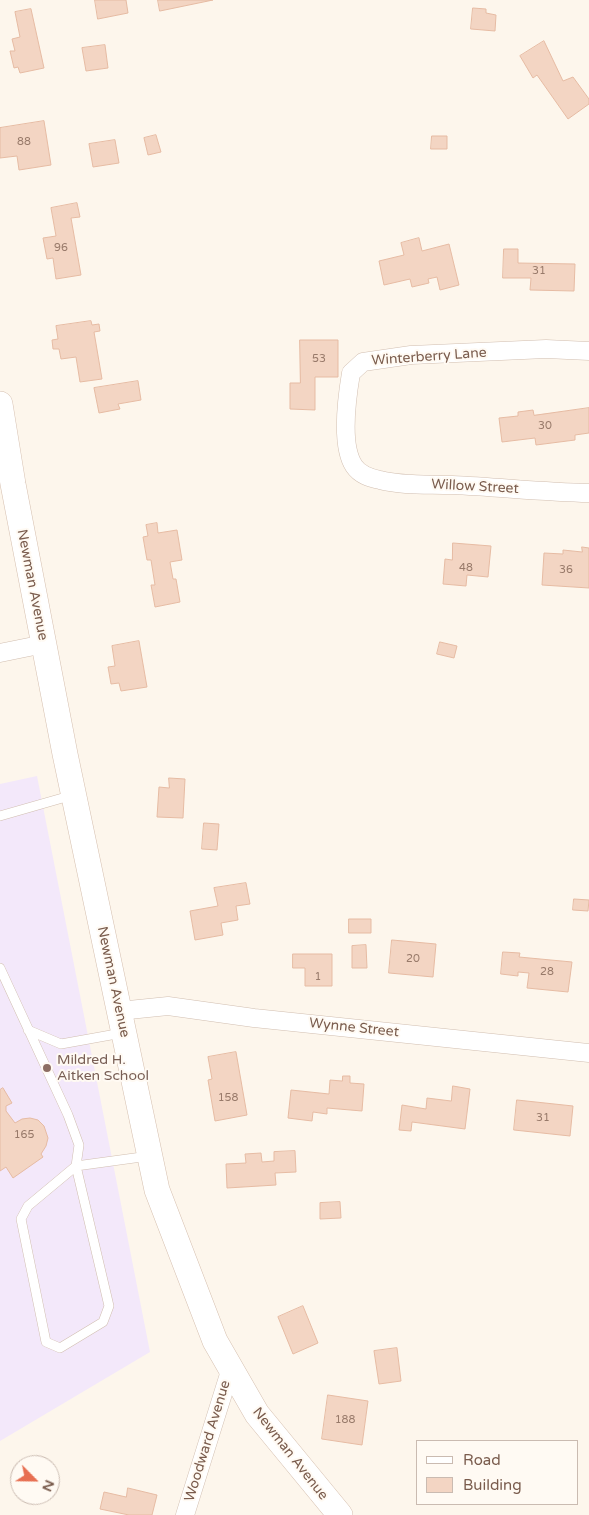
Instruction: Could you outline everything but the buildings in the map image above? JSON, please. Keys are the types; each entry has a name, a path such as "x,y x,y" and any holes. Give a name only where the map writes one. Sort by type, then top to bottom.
{"main road":[{"name":"Newman Avenue","path":"0,404 13,484 73,795 157,1190 216,1342 257,1414 340,1515"}],"street":[{"name":"Winterberry Lane","path":"362,475 354,466 347,449 346,423 350,372 363,362 411,355 546,349 589,350"},
{"name":"Willow Street","path":"362,475 381,481 407,484 589,493"},
{"path":"0,653 44,644"},
{"name":"Wynne Street","path":"121,1022 168,1006 254,1018 589,1053"},
{"name":"Woodward Avenue","path":"184,1515 231,1368"}],"lane":[{"path":"0,816 73,795"},
{"path":"0,968 68,1115 79,1145 76,1166 109,1306 103,1322 60,1348 46,1342 21,1220 28,1206 76,1166 149,1156"},
{"path":"28,1030 61,1044 121,1022"}],"shaded area":[{"name":"Mildred H. Aitken School","path":"37,776 150,1352 0,1441 0,784"}],"place":[{"name":"Mildred H. Aitken School","path":"47,1068"}]}
